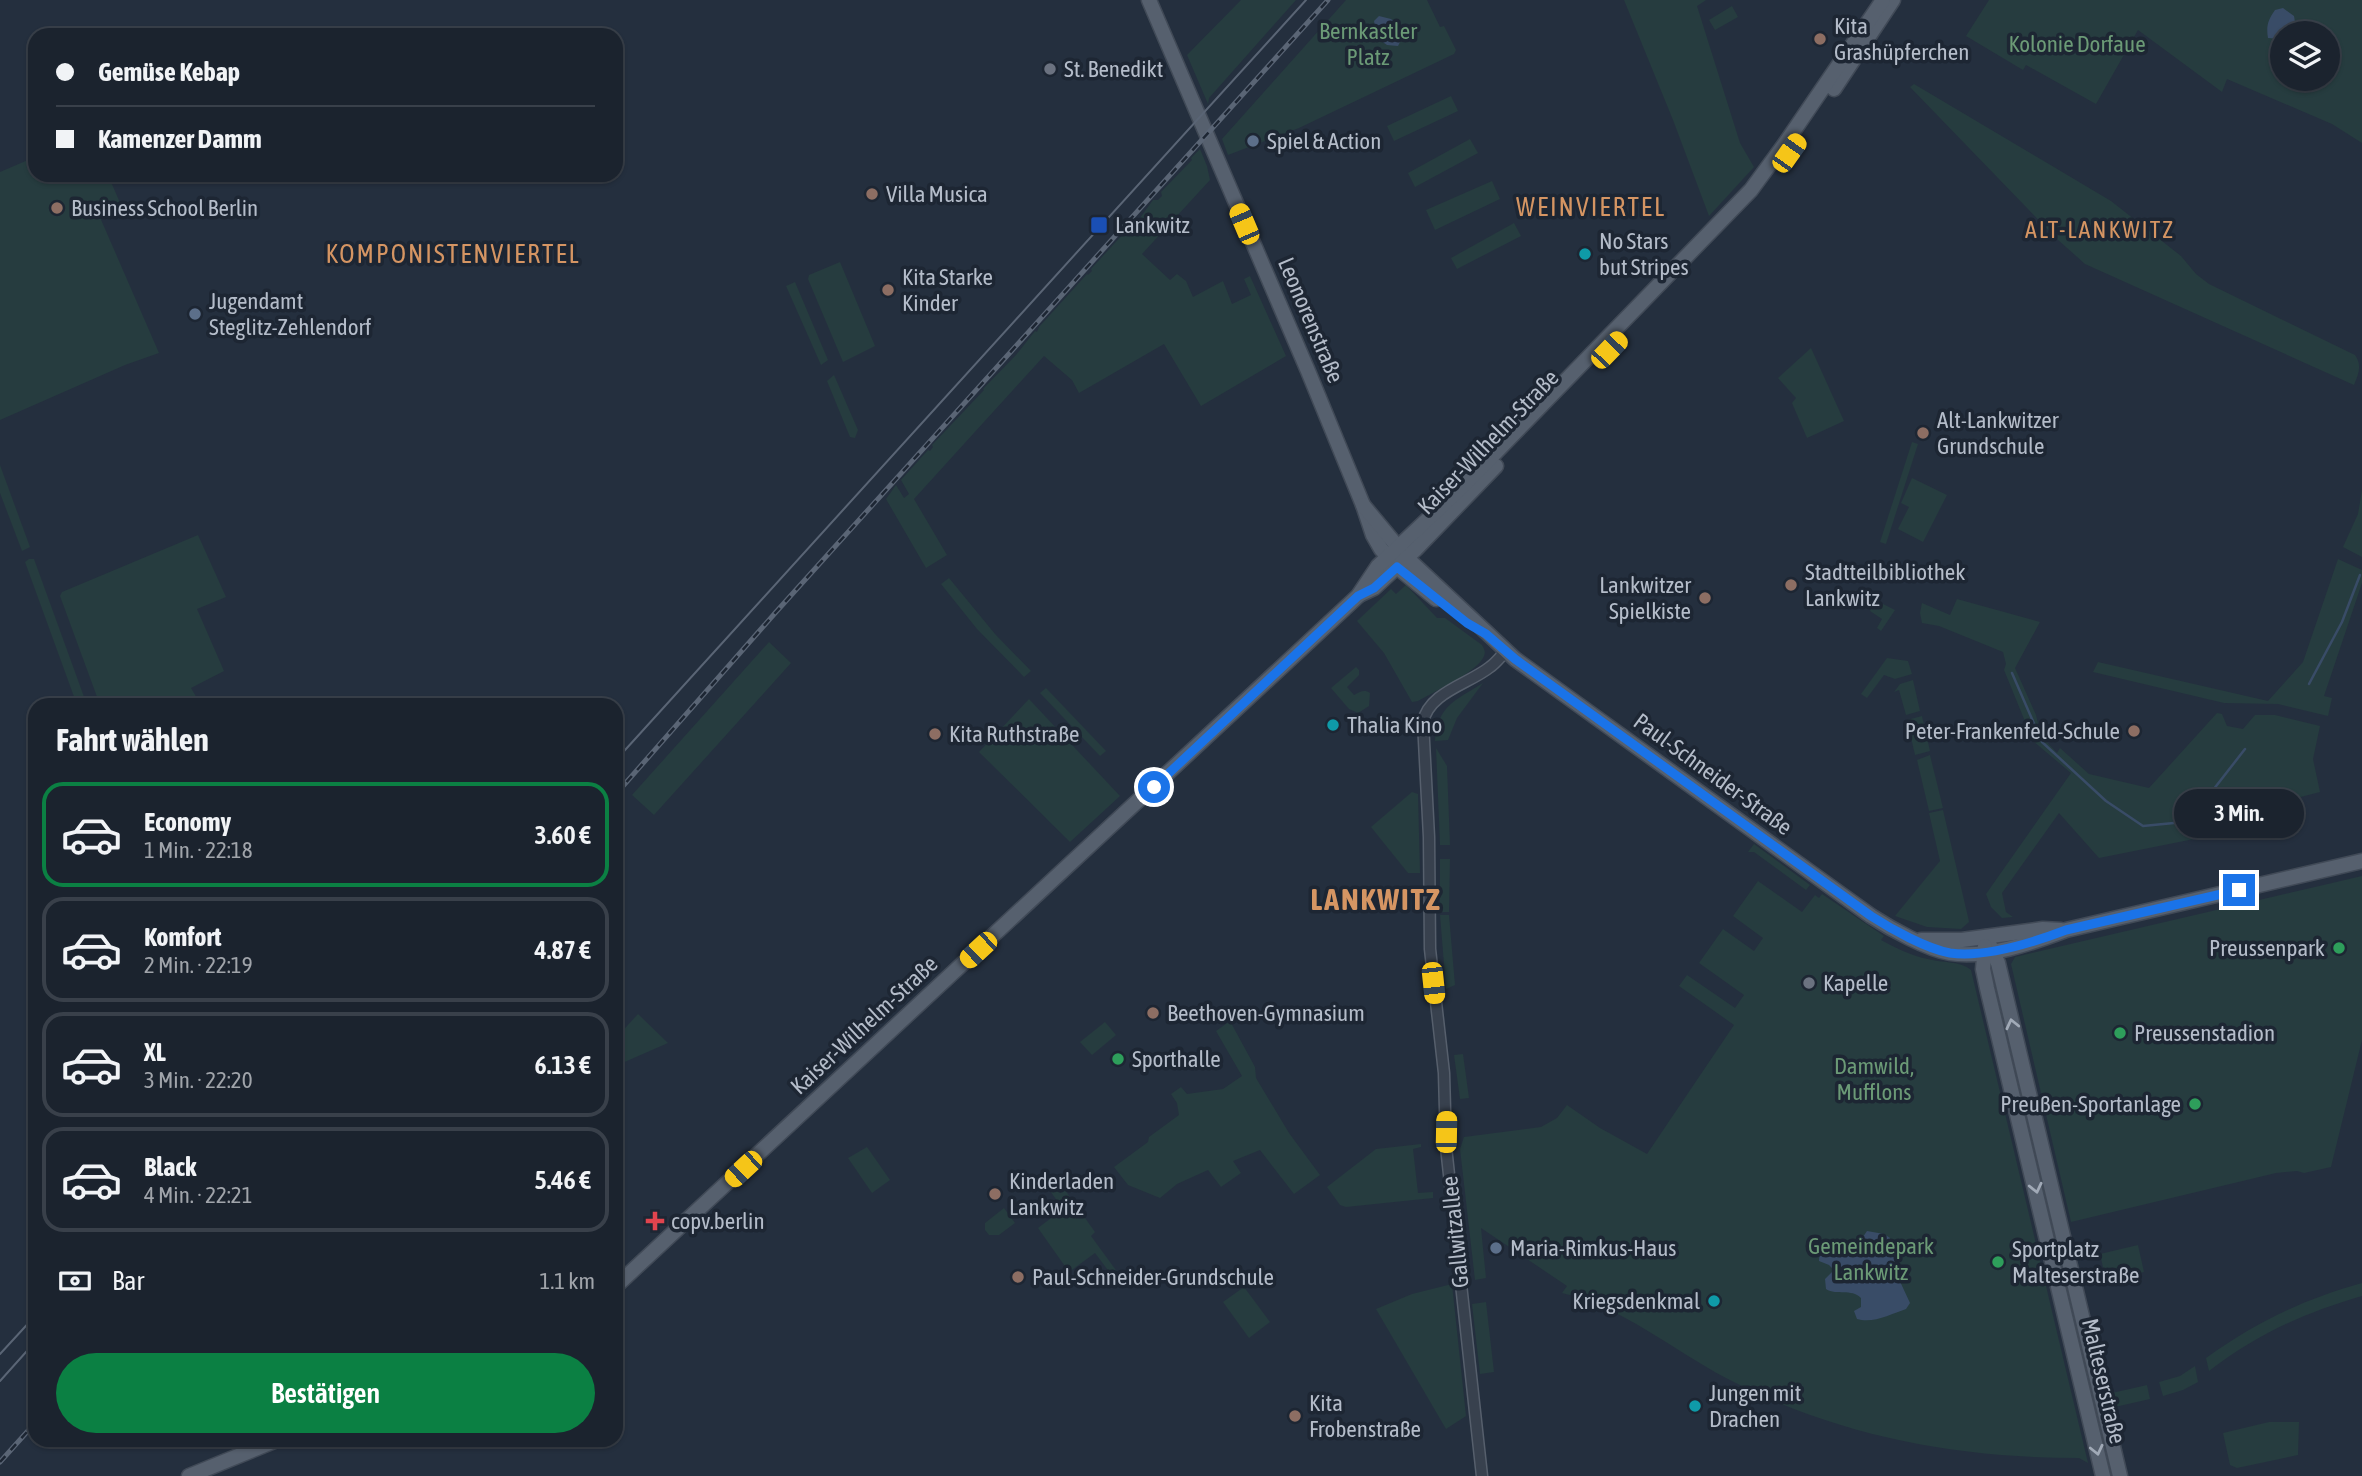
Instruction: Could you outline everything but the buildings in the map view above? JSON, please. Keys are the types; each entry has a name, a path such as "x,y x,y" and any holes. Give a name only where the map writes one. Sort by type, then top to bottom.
{"main road":[{"name":"Leonorenstraße","path":"1149,0 1363,505 1373,535 1397,557"},
{"name":"Kaiser-Wilhelm-Straße","path":"623,1279 1358,596 1374,588 1397,557 1464,485 1751,190 1883,0"},
{"name":"Kaiser-Wilhelm-Straße","path":"1397,557 1762,191 1868,41 1893,0"},
{"name":"Paul-Schneider-Straße","path":"1397,557 1506,651 1889,928 1931,948 1950,953 1989,952 2044,939 2066,930"},
{"path":"2066,930 2362,861"},
{"name":"Paul-Schneider-Straße","path":"1919,941 1986,937 2043,929 2066,930"},
{"name":"Malteserstraße","path":"1986,937 2043,1149 2120,1476"},
{"name":"Malteserstraße","path":"1989,952 1985,976 2103,1476"},
{"path":"2028,1153 2043,1149"},
{"path":"189,1476 260,1447"}],"street":[{"name":"Gallwitzallee","path":"1482,1476 1447,1156 1444,1073 1430,949 1423,722 1428,710 1438,699 1489,668 1506,651"}],"green space":[{"path":"1241,0 1296,0 1209,98 1208,104 1187,55"},
{"name":"Bernkastler Platz","path":"1346,0 1427,0 1440,27 1444,26 1456,50 1454,54 1299,128 1228,155 1222,139"},
{"path":"1624,0 1706,0 1697,6 1740,143 1754,167 1709,216 1673,120"},
{"name":"Kolonie Dorfaue","path":"1989,0 2362,0 2362,143 2332,124 2227,79 2222,92 2138,30 2096,104 2026,65 2023,70 1966,36"},
{"path":"1732,6 1738,17 1715,30 1709,20"},
{"path":"1914,84 2111,201 2181,256 2196,274 2209,284 2355,355 2359,369 2354,385 2085,264 2057,239 1910,87"},
{"path":"1451,96 1458,111 1394,141 1387,126"},
{"path":"1470,139 1478,153 1415,187 1408,173"},
{"path":"1200,149 1210,180 1142,254 1170,280 1177,274 1186,281 1193,297 1223,281 1232,304 1251,295 1244,279 1250,276 1286,356 1201,406 1164,344 1079,393 1072,380 1044,356 914,499 947,555 926,568 886,499 896,485 904,498 909,494 901,480 928,450 930,451 932,445 1035,331 1037,332 1091,269 1135,221 1137,222 1153,200 1162,196 1161,192"},
{"path":"28,160 28,182 111,182 121,205 99,215 159,353 125,365 0,420 0,172"},
{"path":"1492,181 1500,199 1435,230 1426,210"},
{"path":"1514,223 1521,236 1457,269 1451,258"},
{"path":"840,262 875,346 843,362 808,279 809,275"},
{"path":"795,282 828,360 821,365 786,286"},
{"path":"1811,348 1844,421 1807,438 1792,403 1796,398 1778,378"},
{"path":"834,375 858,430 855,438 850,437 827,381"},
{"path":"1912,442 1918,444 1886,544 1880,542"},
{"path":"0,465 30,547 22,551 0,493"},
{"path":"1912,478 1947,495 1923,542 1898,529 1909,507 1901,503"},
{"path":"2362,490 2362,557 2343,547 2358,514"},
{"path":"198,535 226,597 197,609 224,671 191,688 197,698 97,698 60,596 62,592"},
{"path":"34,559 84,698 74,698 25,562"},
{"path":"2338,559 2362,570 2362,583 2324,696 2332,698 2328,716 2278,704 2224,703 2093,672 2098,662 2268,701 2303,662"},
{"path":"949,578 995,634 1031,671 1024,677 977,629 941,584"},
{"path":"1406,585 1437,618 1445,618 1482,645 1485,652 1473,669 1412,702 1384,653 1357,621 1391,589 1396,594"},
{"path":"1957,599 2040,622 2015,668 2036,715 2041,736 2057,753 2060,748 2089,774 2149,788 2217,713 2222,714 2227,726 2243,729 2255,715 2275,715 2320,726 2313,759 2320,792 2231,815 2194,839 2099,858 2059,813 2002,893 2006,912 2013,917 2002,918 1991,907 1986,894 2071,773 2033,741 2004,670 2006,664 2003,652 1939,626 1922,623 1922,603 1950,615"},
{"path":"1875,600 1895,610 1881,631 1877,628 1882,619 1870,611"},
{"path":"769,642 791,663 654,815 632,795"},
{"path":"1887,658 1908,661 1912,674 1895,679 1884,675 1867,698 1861,694"},
{"path":"1356,667 1359,675 1347,687 1354,695 1364,691 1370,693 1369,706 1358,713 1349,709 1331,688"},
{"path":"1913,680 1920,711 1906,715 1899,690 1894,692 1900,684"},
{"path":"1483,683 1457,718 1448,740 1435,741 1444,712 1456,700"},
{"path":"1046,688 1106,751 1100,756 1040,693"},
{"path":"1029,699 1120,796 1070,842 979,752"},
{"path":"1922,716 1930,751 1915,755 1907,720"},
{"path":"1436,748 1447,766 1450,845 1440,845"},
{"path":"1930,755 1943,808 1929,811 1917,760"},
{"path":"1412,792 1418,794 1420,873 1408,873 1371,827"},
{"path":"1943,810 1969,922 1961,929 1927,927 1895,916 1940,861 1929,813"},
{"path":"1754,844 1810,885 1806,890 1754,852 1748,852"},
{"path":"1440,859 1450,859 1449,912 1440,912"},
{"name":"Preußen-Sportanlage","path":"2362,876 2362,1040 2331,1167 2304,1173 2276,1173 2071,1222 2011,964 2015,957"},
{"name":"Gemeindepark Lankwitz","path":"1758,881 1802,912 1815,895 1819,898 1822,894 1884,936 1881,940 1916,956 1957,964 1971,970 2088,1463 2079,1458 1987,1454 1942,1448 1854,1429 1810,1415 1726,1378 1606,1308 1562,1293 1567,1286 1481,1228 1486,1278 1475,1280 1460,1149 1464,1137 1541,1127 1557,1118 1567,1105 1600,1128 1647,1154 1734,1025 1679,986 1687,975 1735,1008 1744,995 1699,963 1723,929 1754,951 1763,938 1733,916"},
{"path":"1440,915 1449,915 1455,985 1446,989"},
{"path":"1995,992 1998,992 2037,1147 2033,1149 2031,1148"},
{"path":"638,1014 668,1043 623,1063 623,1030"},
{"path":"1230,1021 1255,1067 1256,1078 1289,1133 1320,1175 1294,1194 1260,1150 1233,1161 1241,1173 1221,1187 1208,1170 1177,1184 1160,1198 1128,1185 1114,1167 1179,1115 1177,1103 1171,1094 1181,1087 1187,1094 1223,1089 1242,1076 1216,1031"},
{"path":"1105,1022 1116,1035 1092,1055 1080,1042"},
{"path":"1463,1054 1469,1098 1460,1099 1454,1055"},
{"path":"1421,1144 1421,1147 1413,1149 1418,1193 1433,1192 1433,1198 1346,1207 1340,1205 1327,1187 1376,1149"},
{"path":"867,1147 890,1180 872,1193 848,1158"},
{"path":"2039,1154 2115,1476 2111,1476 2096,1427 2033,1157"},
{"path":"1054,1184 1060,1193 1065,1190 1095,1232 1091,1236 1118,1273 1113,1277 1095,1253 1069,1272 1038,1228 1063,1209 1048,1188"},
{"path":"1004,1208 1015,1223 999,1235 989,1235 985,1230 985,1223"},
{"path":"2138,1245 2144,1272 2106,1281 2100,1254"},
{"path":"2362,1283 2362,1296 2320,1310 2263,1335 2209,1371 2206,1358 2243,1333 2299,1305"},
{"path":"1452,1284 1466,1416 1446,1429 1376,1309 1412,1294"},
{"path":"1244,1287 1270,1322 1249,1338 1223,1302"},
{"path":"1486,1302 1494,1372 1480,1374 1472,1304"},
{"path":"2195,1366 2198,1382 2163,1396 2159,1382 2180,1376"},
{"path":"2147,1385 2150,1399 2115,1407 2112,1393"},
{"path":"2269,1422 2299,1422 2298,1455 2237,1468 2230,1465 2223,1433"}],"water":[{"path":"2283,8 2294,16 2295,21 2270,21 2268,38 2267,27 2275,10"},
{"path":"1379,16 1391,19 1398,25 1401,40 1398,46 1387,45 1377,38 1374,21"},
{"path":"1867,1231 1890,1238 1897,1275 1910,1303 1906,1309 1888,1316 1863,1320 1857,1319 1854,1311 1861,1307 1861,1298 1853,1293 1826,1289 1825,1279 1834,1270 1819,1261 1821,1252 1830,1243 1844,1239 1846,1246 1853,1244"}],"waterway":[{"path":"2309,684 2342,622 2360,575"},
{"path":"2012,673 2042,742 2106,801 2143,826 2184,822 2192,817 2245,749"}],"tram line":[{"path":"623,752 1306,0"},
{"path":"0,1354 28,1324"},
{"path":"0,1381 28,1350"}],"railway":[{"path":"623,786 776,612 1328,0"},
{"path":"0,1462 28,1431"}],"place":[{"name":"Kita Grashüpferchen","path":"1820,39"},
{"name":"St. Benedikt","path":"1050,69"},
{"name":"Spiel & Action","path":"1253,141"},
{"name":"Villa Musica","path":"872,194"},
{"name":"Business School Berlin","path":"57,208"},
{"name":"Lankwitz","path":"1099,225"},
{"name":"No Stars but Stripes","path":"1585,254"},
{"name":"Kita Starke Kinder","path":"888,290"},
{"name":"Jugendamt Steglitz-Zehlendorf","path":"195,314"},
{"name":"Alt-Lankwitzer Grundschule","path":"1923,433"},
{"name":"Stadtteilbibliothek Lankwitz","path":"1791,585"},
{"name":"Lankwitzer Spielkiste","path":"1705,598"},
{"name":"Thalia Kino","path":"1333,725"},
{"name":"Peter-Frankenfeld-Schule","path":"2134,731"},
{"name":"Kita Ruthstraße","path":"935,734"},
{"name":"Preussenpark","path":"2339,948"},
{"name":"Kapelle","path":"1809,983"},
{"name":"Beethoven-Gymnasium","path":"1153,1013"},
{"name":"Preussenstadion","path":"2120,1033"},
{"name":"Sporthalle","path":"1118,1059"},
{"name":"Preußen-Sportanlage","path":"2195,1104"},
{"name":"Kinderladen Lankwitz","path":"995,1194"},
{"name":"copv.berlin","path":"655,1221"},
{"name":"Maria-Rimkus-Haus","path":"1496,1248"},
{"name":"Sportplatz Malteserstraße","path":"1998,1262"},
{"name":"Paul-Schneider-Grundschule","path":"1018,1277"},
{"name":"Kriegsdenkmal","path":"1714,1301"},
{"name":"Jungen mit Drachen","path":"1695,1406"},
{"name":"Kita Frobenstraße","path":"1295,1416"}],"district":[{"name":"WEINVIERTEL","path":"1591,207"},
{"name":"ALT-LANKWITZ","path":"2100,230"},
{"name":"KOMPONISTENVIERTEL","path":"453,254"},
{"name":"LANKWITZ","path":"1376,900"}],"route":[{"path":"1154,787 1358,596 1374,588 1397,567 1515,659 1871,916 1889,928 1931,948 1965,954 1994,952 2044,939 2066,930 2239,890"}],"park label":[{"name":"Damwild, Mufflons","path":"1874,1079"}]}
